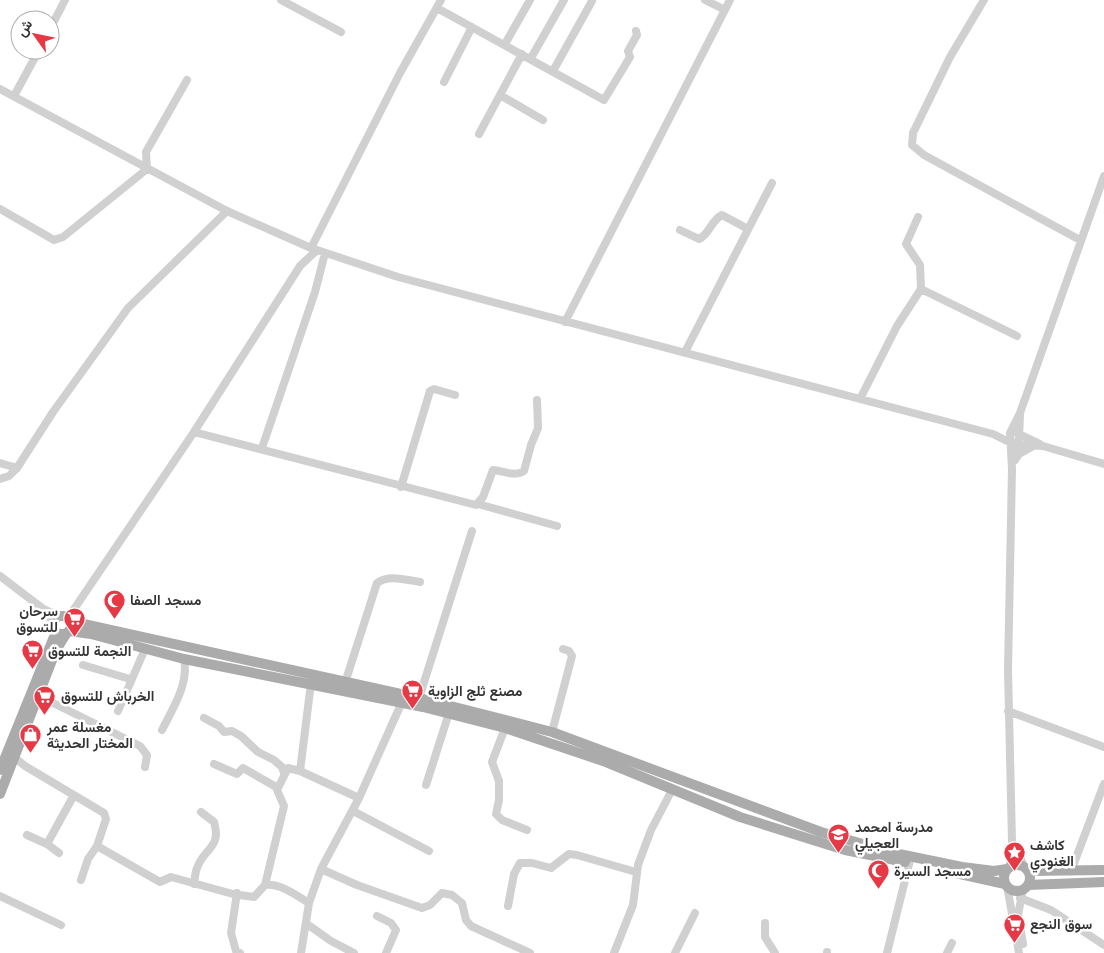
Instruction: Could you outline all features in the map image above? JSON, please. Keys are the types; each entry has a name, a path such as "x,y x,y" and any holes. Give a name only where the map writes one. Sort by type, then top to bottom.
{"main road":[{"path":"63,625 145,649 402,702 505,728 606,762 740,817 822,844 911,860 994,871 1018,865 1026,869 1104,870"},
{"path":"63,625 419,698 552,732 820,832 911,860 1006,885 1013,890 1024,891 1104,882"},
{"path":"0,794 13,756 39,696 63,625"},
{"path":"1,763 63,625"},
{"path":"1006,885 1004,878 1009,868"},
{"path":"1024,891 1030,877 1026,869"}],"street":[{"path":"281,0 341,32"},
{"path":"262,448 314,292 318,251 400,73 441,0"},
{"path":"505,44 530,0"},
{"path":"531,58 564,0"},
{"path":"705,0 724,10"},
{"path":"565,322 730,0"},
{"path":"984,0 950,57 913,133 912,145 924,155 1080,240"},
{"path":"553,71 592,1"},
{"path":"437,8 605,100 630,57 628,51 637,35 636,31"},
{"path":"444,82 472,28"},
{"path":"478,134 522,54"},
{"path":"14,96 34,60"},
{"path":"147,169 146,152 187,80"},
{"path":"0,89 227,211 318,251 398,277 993,434 1014,443 1040,445 1104,464"},
{"path":"500,95 543,120"},
{"path":"0,209 54,240 58,239 77,227 147,169"},
{"path":"1014,443 1010,433 1020,413 1104,176"},
{"path":"685,352 772,183"},
{"path":"0,479 9,476 17,468 53,412 128,308 227,211"},
{"path":"680,230 699,239 706,236 717,218 722,215 748,229"},
{"path":"860,399 893,332 921,289 920,265 906,244 918,217"},
{"path":"0,576 63,625 194,432 300,266 318,251"},
{"path":"921,289 1017,336"},
{"path":"401,487 430,390 434,389 455,395"},
{"path":"478,504 492,470 520,474 524,471 530,445 538,428 537,400"},
{"path":"1009,868 1012,841 1008,711 1013,465 1014,443 1019,433 1020,413"},
{"path":"194,432 262,448 401,487 478,504 557,526"},
{"path":"993,434 1019,433 1040,445"},
{"path":"1013,465 1019,454 1040,445"},
{"path":"0,463 17,468"},
{"path":"419,698 472,531"},
{"path":"345,683 377,583 388,578 420,582"},
{"path":"118,711 130,679 145,649"},
{"path":"552,732 572,656 569,651 563,649"},
{"path":"162,730 183,684 185,673 184,658"},
{"path":"83,665 130,679"},
{"path":"300,771 311,683"},
{"path":"39,696 140,746 147,755 145,767"},
{"path":"301,953 309,903 321,870 353,811 402,702"},
{"path":"1008,711 1104,747"},
{"path":"426,785 449,713"},
{"path":"204,718 219,726 224,732 232,731 241,736 258,752 274,760 282,767 284,772"},
{"path":"505,728 492,762 498,781 496,814 502,820 527,830"},
{"path":"13,756 25,766 105,816 97,846 88,859 82,880"},
{"path":"214,764 237,774 242,768 278,788"},
{"path":"97,846 160,882 169,877 233,894 256,896 265,885 284,806 277,794 278,788 284,772 288,768 300,771 359,798"},
{"path":"1070,871 1104,784"},
{"path":"614,953 632,905 636,872 651,830 672,790"},
{"path":"46,844 74,795"},
{"path":"353,811 429,852"},
{"path":"194,884 197,867 216,842 214,822 201,812"},
{"path":"27,835 59,853"},
{"path":"1012,841 1018,857 1026,869"},
{"path":"508,906 514,874 518,865 524,862 550,868 570,854 636,872"},
{"path":"887,953 911,860"},
{"path":"321,870 422,908 430,905 442,893 452,895 462,902 466,920 471,926 530,953"},
{"path":"265,885 283,888 309,903"},
{"path":"1006,885 1024,953"},
{"path":"1019,953 1018,915 1024,891 1104,945"},
{"path":"237,893 231,933 236,951 240,953"},
{"path":"0,896 61,925"},
{"path":"676,953 695,913"},
{"path":"377,916 391,923 396,930 386,953"},
{"path":"765,923 765,938 774,953"},
{"path":"307,924 331,941 354,953"},
{"path":"947,953 952,943"}],"place":[{"name":"مسجد الصفا","path":"114,619"},
{"name":"سرحان للتسوق","path":"74,638"},
{"name":"النجمة للتسوق","path":"32,670"},
{"name":"مصنع ثلج الزاوية","path":"412,710"},
{"name":"الخرباش للتسوق","path":"45,715"},
{"name":"مغسلة عمر المختار الحديثة","path":"31,754"},
{"name":"مدرسة امحمد العجيلي","path":"839,854"},
{"name":"كاشف الغنودي","path":"1014,872"},
{"name":"مسجد السيرة","path":"878,890"},
{"name":"سوق النجع","path":"1014,943"}]}
